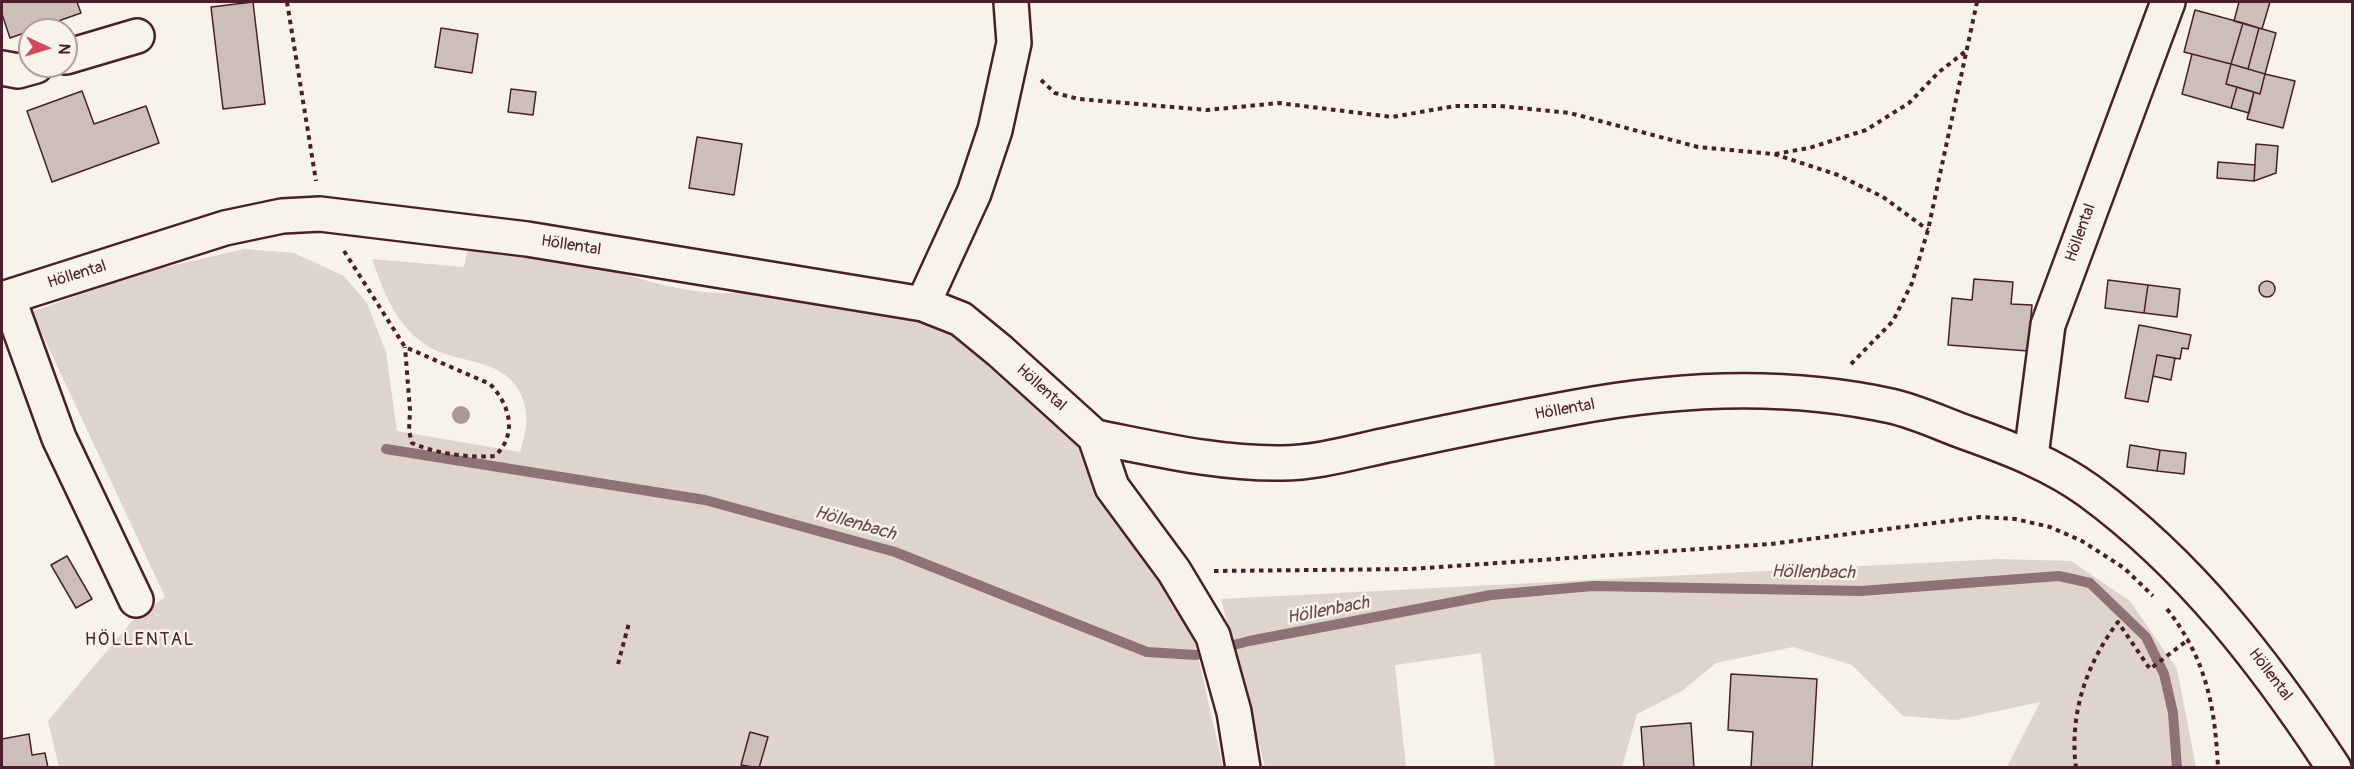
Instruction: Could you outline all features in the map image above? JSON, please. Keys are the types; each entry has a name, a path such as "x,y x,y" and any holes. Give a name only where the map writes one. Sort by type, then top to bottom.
{"street":[{"path":"923,304 974,193 995,130 1014,43 1011,2"},
{"name":"Höllental","path":"2031,456 2048,325 2164,10"},
{"path":"78,53 137,36"},
{"path":"2,68 18,71"},
{"name":"Höllental","path":"136,600 59,438 5,298 225,228 282,216 320,214 527,239 923,304 961,319 1095,437 1112,487 1174,571 1213,636 1226,680 1243,768"},
{"name":"Höllental","path":"1095,437 1232,461 1285,463 1331,457 1575,407 1677,394 1761,390 1821,395 1894,406 2031,456 2087,489 2141,532 2221,613 2286,693 2334,768"}],"path":[{"path":"287,2 316,182"},
{"path":"1821,395 1893,321 1912,283 1928,230 1977,2"},
{"path":"1014,43 1040,79 1055,93 1079,99 1207,110 1279,103 1392,117 1455,106 1500,106 1570,113 1698,147 1774,154 1838,175 1883,197 1928,230"},
{"path":"1774,154 1809,148 1866,130 1909,103 1938,72 1966,51"},
{"path":"320,214 405,347 410,410 409,431 412,442 424,448 478,458 495,456 502,450 509,412 500,395 490,384 405,347"},
{"path":"1174,571 1411,569 1771,544 1980,517 2015,519 2050,527 2082,541 2124,568 2158,600"},
{"path":"2164,605 2188,639 2209,686 2215,723 2218,768"},
{"path":"2076,768 2073,741 2077,706 2100,647 2118,622 2150,669 2188,639"},
{"path":"618,664 629,623"}],"shaded area":[{"path":"468,247 564,259 676,288 721,293 744,292 919,316 951,328 1071,426 1191,625 1223,767 59,767 48,721 132,621 165,597 32,312 136,274 244,249 294,253 344,276 367,303 386,352 397,431 520,452 525,432 526,413 523,399 516,386 496,369 444,353 419,340 409,331 393,309 372,259 464,267"},
{"path":"1999,559 2071,561 2130,601 2177,669 2196,767 2007,767 2040,702 1956,720 1903,716 1852,665 1793,647 1716,663 1682,691 1637,714 1622,767 1495,767 1481,653 1395,665 1406,767 1265,767 1221,599"}],"building":[{"path":"2,2 77,2 81,13 67,18 18,18 18,35 10,38 2,14"},
{"path":"253,2 265,104 223,109 211,7"},
{"path":"2239,2 2270,2 2262,29 2234,21"},
{"path":"2195,10 2243,23 2231,64 2184,52"},
{"path":"2243,23 2259,28 2248,69 2231,64"},
{"path":"441,28 478,34 472,73 435,67"},
{"path":"2259,28 2276,33 2265,74 2248,69"},
{"path":"2192,54 2231,64 2226,84 2237,87 2231,108 2182,94"},
{"path":"2231,64 2265,74 2260,94 2226,84"},
{"path":"2265,74 2295,81 2283,128 2247,119 2254,92 2260,94"},
{"path":"2237,87 2254,92 2249,113 2231,108"},
{"path":"511,89 536,92 533,115 508,112"},
{"path":"82,91 94,124 146,106 159,143 52,182 27,111"},
{"path":"697,137 742,144 734,195 689,188"},
{"path":"2256,144 2278,146 2276,173 2254,181"},
{"path":"2218,162 2255,165 2254,181 2217,178"},
{"path":"1974,279 2013,282 2011,304 2032,305 2028,351 1948,345 1952,298 1972,300"},
{"path":"2108,280 2148,285 2144,313 2105,308"},
{"path":"2264,281 2270,281 2275,289 2273,295 2264,297 2259,292 2259,286"},
{"path":"2148,285 2180,289 2177,317 2144,313"},
{"path":"2139,325 2191,335 2188,349 2182,348 2180,359 2157,355 2148,402 2125,398"},
{"path":"2157,355 2175,358 2171,380 2153,376"},
{"path":"2130,445 2160,450 2157,471 2127,467"},
{"path":"2160,450 2186,453 2184,474 2157,471"},
{"path":"67,556 92,599 76,608 51,565"},
{"path":"1731,674 1817,679 1812,768 1751,768 1753,732 1728,730"},
{"path":"1691,723 1694,768 1644,768 1641,727"},
{"path":"750,732 768,737 759,768 741,765"},
{"path":"29,734 32,755 45,753 48,768 2,768 2,739"}],"waterway":[{"name":"Höllenbach","path":"386,449 705,500 895,552 1147,652 1196,655 1249,641 1491,595 1593,586 1861,591 2059,576 2090,583 2146,637 2164,674 2173,713 2177,768"}],"district":[{"name":"HÖLLENTAL","path":"140,640"}]}
